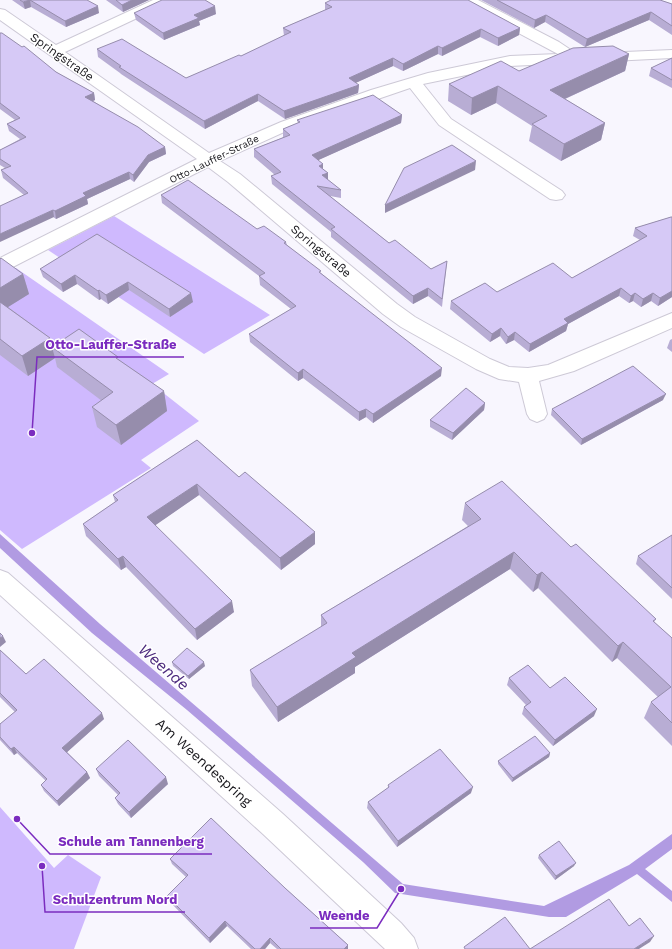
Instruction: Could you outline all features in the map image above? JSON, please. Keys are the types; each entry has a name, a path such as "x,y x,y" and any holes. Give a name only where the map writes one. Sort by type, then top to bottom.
{"street":[{"path":"54,52 164,0"},
{"path":"467,0 554,45 574,58"},
{"name":"Springstraße","path":"0,13 234,178 390,310 408,322 483,364 506,374 528,376 549,372 567,366 672,320"},
{"name":"Otto-Lauffer-Straße","path":"0,266 232,148 300,120 433,76 510,61 672,54"},
{"path":"414,82 444,122 556,195"},
{"path":"528,376 537,414"},
{"name":"Am Weendespring","path":"0,580 279,829 391,933 403,949"}],"shaded area":[{"path":"114,216 270,315 204,354 48,250"},
{"path":"16,268 169,374 152,384 199,421 141,460 151,468 22,549 0,530 0,340 2,275"},
{"path":"0,534 100,624 403,884 544,906 629,865 672,834 672,849 645,869 672,891 672,902 637,874 566,917 549,917 395,893 363,862 187,710 92,633 0,548"},
{"path":"0,807 54,868 68,855 101,877 74,949 0,949"}],"building":[{"path":"30,0 87,0 98,6 65,21"},
{"path":"116,0 132,0 122,5"},
{"path":"162,0 205,0 215,6 194,15 199,18 163,33 134,13"},
{"path":"331,0 468,0 520,28 498,38 481,29 442,48 438,46 403,64 393,58 349,78 359,85 284,111 258,94 204,121 119,67 121,66 97,49 122,39 186,78 239,55 241,56 291,32 283,28 332,7 325,3"},
{"path":"497,0 660,0 672,4 672,26 651,12 587,39 546,15 535,20"},
{"path":"0,33 22,47 24,46 56,72 94,93 85,97 138,127 165,147 148,155 133,175 129,172 83,193 86,196 55,211 53,210 0,234 0,206 28,193 1,170 11,166 0,159 0,150 26,137 7,124 20,118 0,103"},
{"path":"613,46 629,54 550,90 605,123 564,144 532,124 547,116 498,86 472,98 449,84 501,61 519,71 573,48"},
{"path":"672,58 672,80 651,68"},
{"path":"373,95 402,115 312,155 323,164 319,166 328,173 322,175 341,190 317,186 389,243 395,240 431,269 447,261 442,299 428,288 413,296 331,229 335,227 271,176 281,172 254,149 290,135 283,129 300,122 297,120"},
{"path":"452,145 476,161 385,205 404,168"},
{"path":"188,180 257,229 264,226 286,242 284,243 321,271 319,272 442,368 373,414 366,409 359,412 303,369 298,373 249,334 296,306 259,276 265,273 161,195"},
{"path":"672,217 672,291 660,298 653,293 643,299 635,293 631,296 621,288 564,319 568,323 530,344 515,332 508,337 501,328 492,334 451,301 485,283 497,292 553,263 572,278 647,236 635,228"},
{"path":"97,234 191,293 169,309 128,282 106,295 75,275 61,284 40,269"},
{"path":"1,258 23,274 0,288 0,259"},
{"path":"0,302 50,338 22,356 0,339"},
{"path":"79,329 118,357 116,358 164,391 116,425 92,407 113,392 52,347"},
{"path":"633,366 666,394 582,439 552,409"},
{"path":"466,388 485,403 453,433 430,420"},
{"path":"197,440 239,477 245,472 315,532 280,558 197,484 147,517 232,601 195,629 123,556 118,559 83,524 118,500 113,495"},
{"path":"502,481 571,547 576,544 656,619 653,621 672,638 672,723 651,702 671,687 623,642 618,646 542,572 537,575 514,552 352,653 356,657 277,707 250,670 327,623 321,615 481,519 465,503"},
{"path":"672,535 672,588 638,556"},
{"path":"187,648 204,662 188,676 172,662"},
{"path":"0,650 26,674 44,659 102,713 62,748 87,772 57,801 41,785 47,779 14,747 11,749 0,737 0,724 17,710 0,693"},
{"path":"528,665 550,688 565,677 597,709 555,740 524,707 531,702 509,678"},
{"path":"535,736 550,753 513,778 498,761"},
{"path":"128,740 166,777 129,812 115,798 120,793 96,769"},
{"path":"440,749 473,787 398,841 368,802 389,787 388,785"},
{"path":"211,818 348,945 344,949 281,949 270,938 260,949 255,949 225,921 209,938 167,896 188,875 170,859"},
{"path":"559,841 576,863 556,876 539,855"},
{"path":"609,899 629,926 640,918 654,936 634,949 530,949"},
{"path":"505,917 530,949 465,949 464,947"}],"place":[{"name":"Otto-Lauffer-Straße","path":"32,433"},
{"name":"Schule am Tannenberg","path":"17,819"},
{"name":"Schulzentrum Nord","path":"42,866"},
{"name":"Weende","path":"401,889"}]}
